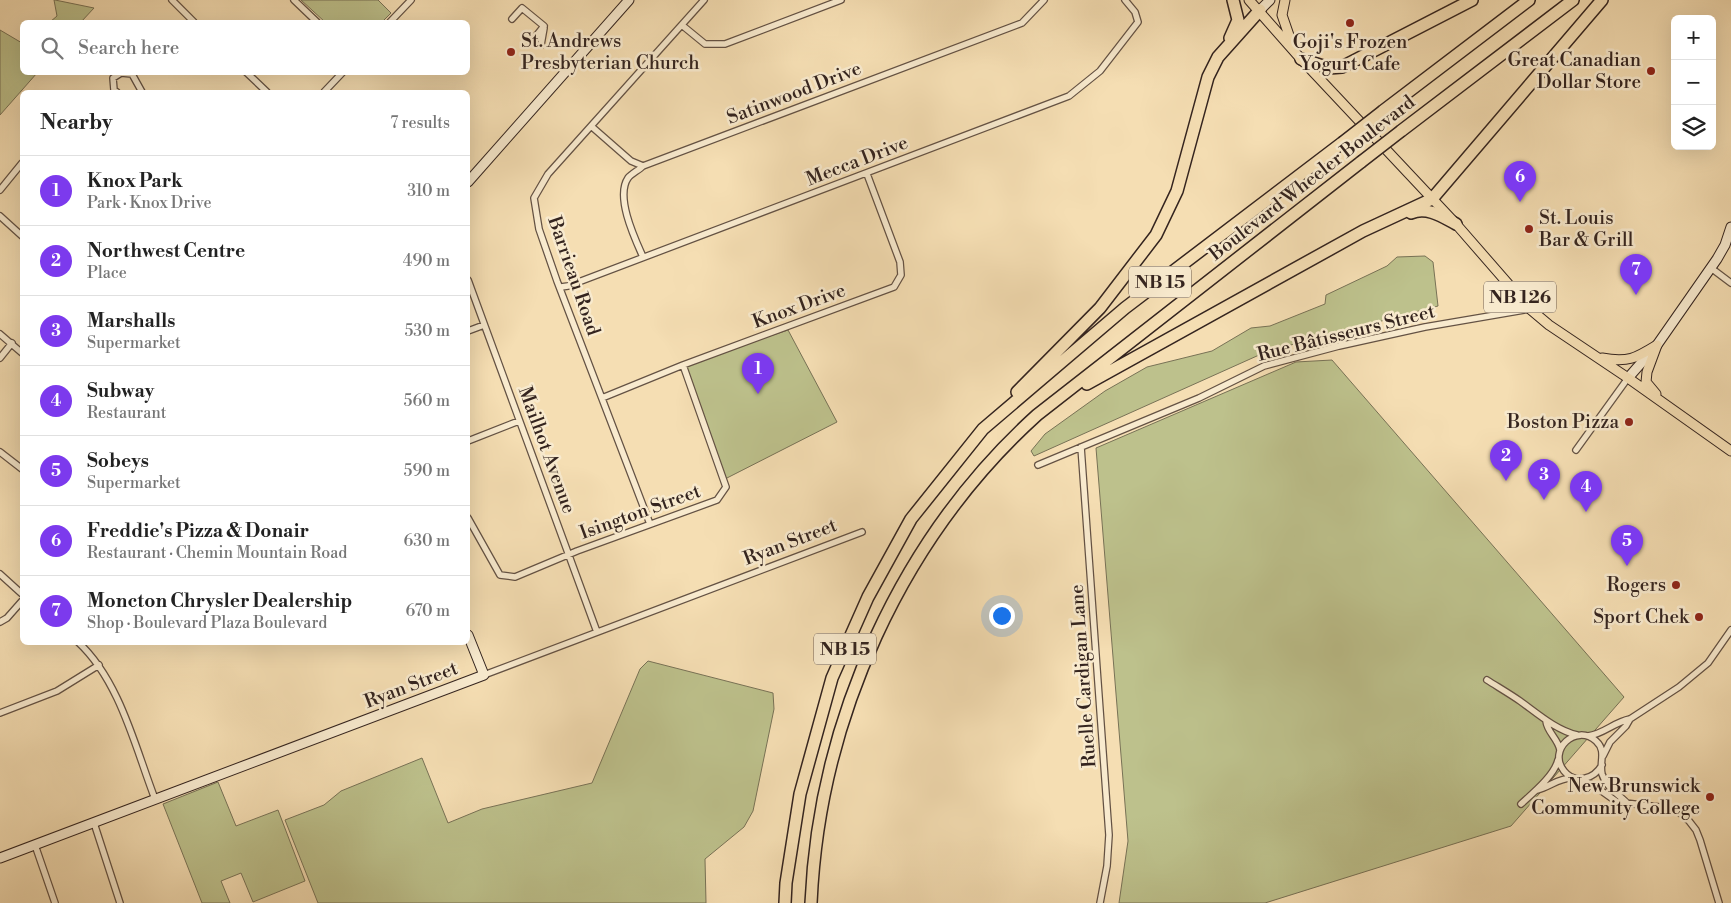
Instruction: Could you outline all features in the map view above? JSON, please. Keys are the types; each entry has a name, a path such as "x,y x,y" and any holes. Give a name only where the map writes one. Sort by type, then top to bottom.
{"highway":[{"path":"1226,47 1238,20 1233,0"},
{"path":"1298,55 1328,68 1342,67 1472,0"},
{"name":"Boulevard Wheeler Boulevard","path":"785,903 786,883 800,794 832,678 868,597 910,519 984,429 1126,308 1529,0"},
{"name":"Boulevard Wheeler Boulevard","path":"811,903 813,865 822,803 836,743 858,680 883,620 915,562 952,506 1014,435 1045,409 1401,131 1573,0"},
{"path":"1014,435 1096,377 1364,231 1432,199 1602,0"},
{"path":"984,429 999,410 1100,308 1156,236 1176,191 1208,77 1218,56 1260,10"},
{"path":"1346,242 1415,211 1434,213 1456,224"}],"main road":[{"name":"NB 126","path":"1249,0 1456,224 1530,309 1549,325 1731,451"},
{"path":"1285,0 1282,15 1298,55"},
{"path":"1595,357 1616,361 1628,360 1657,345"},
{"path":"1657,345 1647,372 1646,382 1662,402"}],"street":[{"path":"172,0 192,20"},
{"path":"294,0 315,20"},
{"path":"392,20 411,0"},
{"path":"470,180 629,0"},
{"name":"Barrieau Road","path":"650,524 539,229 534,198 548,174 704,0"},
{"path":"682,26 705,44 725,44 841,0"},
{"name":"Satinwood Drive","path":"644,257 629,224 623,192 628,178 644,166 1022,23 1044,0"},
{"name":"Mecca Drive","path":"561,287 867,174 1069,96 1100,71 1138,22 1136,12 1125,0"},
{"path":"1260,10 1270,0"},
{"path":"512,19 522,8 544,26"},
{"path":"536,36 544,26"},
{"path":"541,45 544,26"},
{"path":"114,90 113,78 117,75"},
{"path":"133,75 141,90"},
{"path":"249,75 265,90"},
{"path":"326,90 339,75"},
{"path":"591,126 631,161 644,166"},
{"path":"0,190 20,165"},
{"name":"Knox Drive","path":"602,398 683,365 894,287 901,275 900,262 867,174"},
{"path":"0,216 20,234"},
{"path":"1576,450 1628,378 1657,345 1711,268 1725,245 1731,227"},
{"path":"1711,268 1731,284"},
{"name":"Mailhot Avenue","path":"470,286 597,632"},
{"name":"Rue Bâtisseurs Street","path":"1038,465 1199,398 1264,366 1340,346 1425,327 1530,309"},
{"path":"470,330 484,325"},
{"path":"0,334 20,350"},
{"path":"0,358 12,344"},
{"name":"Isington Street","path":"470,522 500,575 515,577 717,500 726,488 683,365"},
{"path":"470,440 520,421"},
{"name":"Ruelle Cardigan Lane","path":"1081,447 1109,835 1107,866 1100,903"},
{"path":"0,452 20,467"},
{"name":"Ryan Street","path":"0,858 862,532"},
{"path":"0,574 20,592"},
{"path":"0,622 20,603"},
{"path":"1487,680 1518,699 1546,721 1552,722 1570,733 1588,736 1597,735 1621,720 1630,719 1679,687 1708,663 1731,630"},
{"path":"470,640 484,675"},
{"path":"81,645 99,665 110,682 155,799"},
{"path":"0,713 57,691 99,665"},
{"path":"1627,803 1608,785 1602,774 1602,765 1603,756 1610,742 1626,726 1630,719"},
{"path":"1521,804 1538,790 1542,782 1554,770 1559,758 1559,744 1546,727 1546,721"},
{"path":"1560,750 1567,739 1579,735"},
{"path":"1588,736 1598,744 1603,756"},
{"path":"1559,758 1563,770 1573,778"},
{"path":"1581,779 1594,775 1602,765"},
{"path":"1538,790 1546,788 1559,780 1581,779 1617,802 1668,808 1680,813 1690,821 1696,830 1718,903"},
{"path":"94,823 120,903"},
{"path":"35,845 55,903"}],"green space":[{"path":"54,0 94,8 83,20 52,20 57,16"},
{"path":"301,0 378,0 391,13 384,20 323,20"},
{"path":"0,30 20,42 20,75 35,75 20,90 0,115"},
{"path":"1425,256 1433,262 1438,306 1268,351 1034,456 1031,451 1045,434 1105,391 1147,367 1212,351 1251,328 1270,326 1325,304 1326,295 1387,266 1397,257"},
{"path":"788,330 837,422 723,480 683,365"},
{"path":"1332,360 1624,697 1511,826 1265,903 1119,903 1128,841 1096,448 1296,362"},
{"path":"648,661 773,693 774,709 753,811 744,827 705,859 706,903 318,903 285,820 324,805 341,791 422,758 448,823 482,809 592,783 640,669"},
{"path":"218,782 236,826 278,810 305,881 253,902 241,873 221,881 230,903 202,903 163,804"}],"place":[{"name":"Goji's Frozen Yogurt Cafe","path":"1350,23"},
{"name":"St. Andrews Presbyterian Church","path":"511,52"},
{"name":"Great Canadian Dollar Store","path":"1651,71"},
{"name":"Freddie's Pizza & Donair","path":"1520,202"},
{"name":"St. Louis Bar & Grill","path":"1529,229"},
{"name":"Moncton Chrysler Dealership","path":"1636,295"},
{"name":"Knox Park","path":"758,394"},
{"name":"Boston Pizza","path":"1629,422"},
{"name":"Northwest Centre","path":"1506,481"},
{"name":"Marshalls","path":"1544,500"},
{"name":"Subway","path":"1586,512"},
{"name":"Sobeys","path":"1627,566"},
{"name":"Rogers","path":"1676,585"},
{"name":"Sport Chek","path":"1699,617"},
{"name":"New Brunswick Community College","path":"1710,797"}]}
